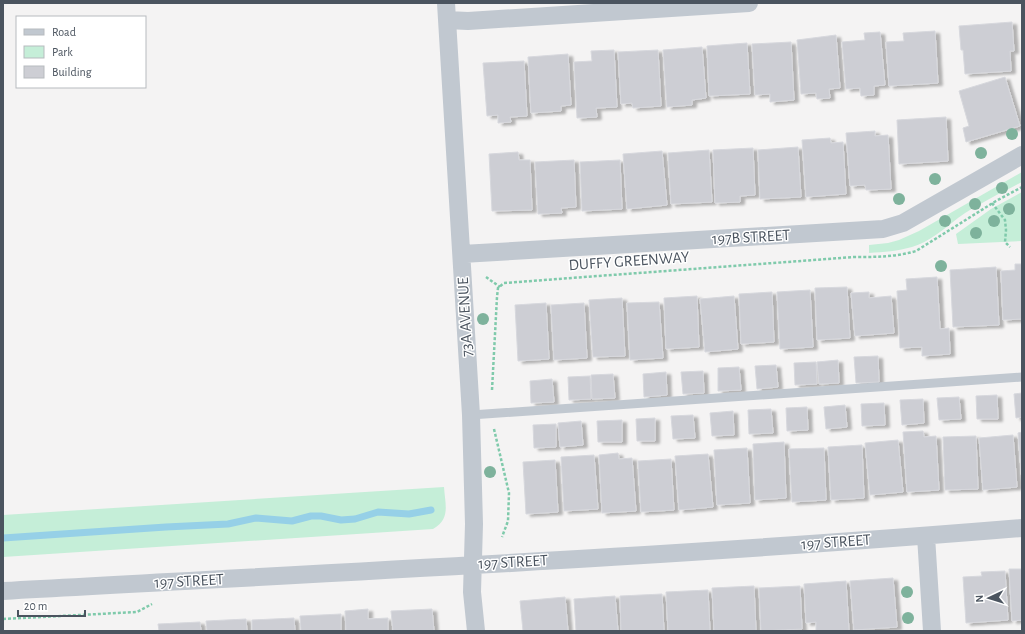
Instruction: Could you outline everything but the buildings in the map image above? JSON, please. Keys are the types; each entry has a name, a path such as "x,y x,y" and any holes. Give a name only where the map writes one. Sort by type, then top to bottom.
{"street":[{"path":"447,12 468,21 749,3"},
{"name":"73A AVENUE","path":"447,12 471,415 474,524 472,592 476,631"},
{"name":"197B STREET","path":"462,254 883,229 903,223 1022,154"},
{"name":"197 STREET","path":"3,591 926,536 1022,528"},
{"path":"926,536 932,631"}],"lane":[{"path":"471,415 1022,377"}],"path":[{"name":"DUFFY GREENWAY","path":"500,287 504,283 854,257 886,257 906,254 916,251 1022,187"},
{"path":"992,204 1005,220 1005,242 1010,247"},
{"path":"486,277 500,287 496,297 491,397 493,427 509,493 508,521 502,537"},
{"path":"3,619 137,612 155,603"}],"green space":[{"path":"1022,172 1022,182 973,208 924,242 912,247 886,252 869,253 869,245 899,240 919,231"},
{"path":"1022,192 1022,241 958,244 956,234 991,209"},
{"path":"444,487 446,505 445,516 439,525 433,529 3,557 3,515"}],"waterway":[{"path":"3,538 228,524 256,518 292,521 311,516 321,516 341,520 355,519 378,512 409,514 431,510"}]}
